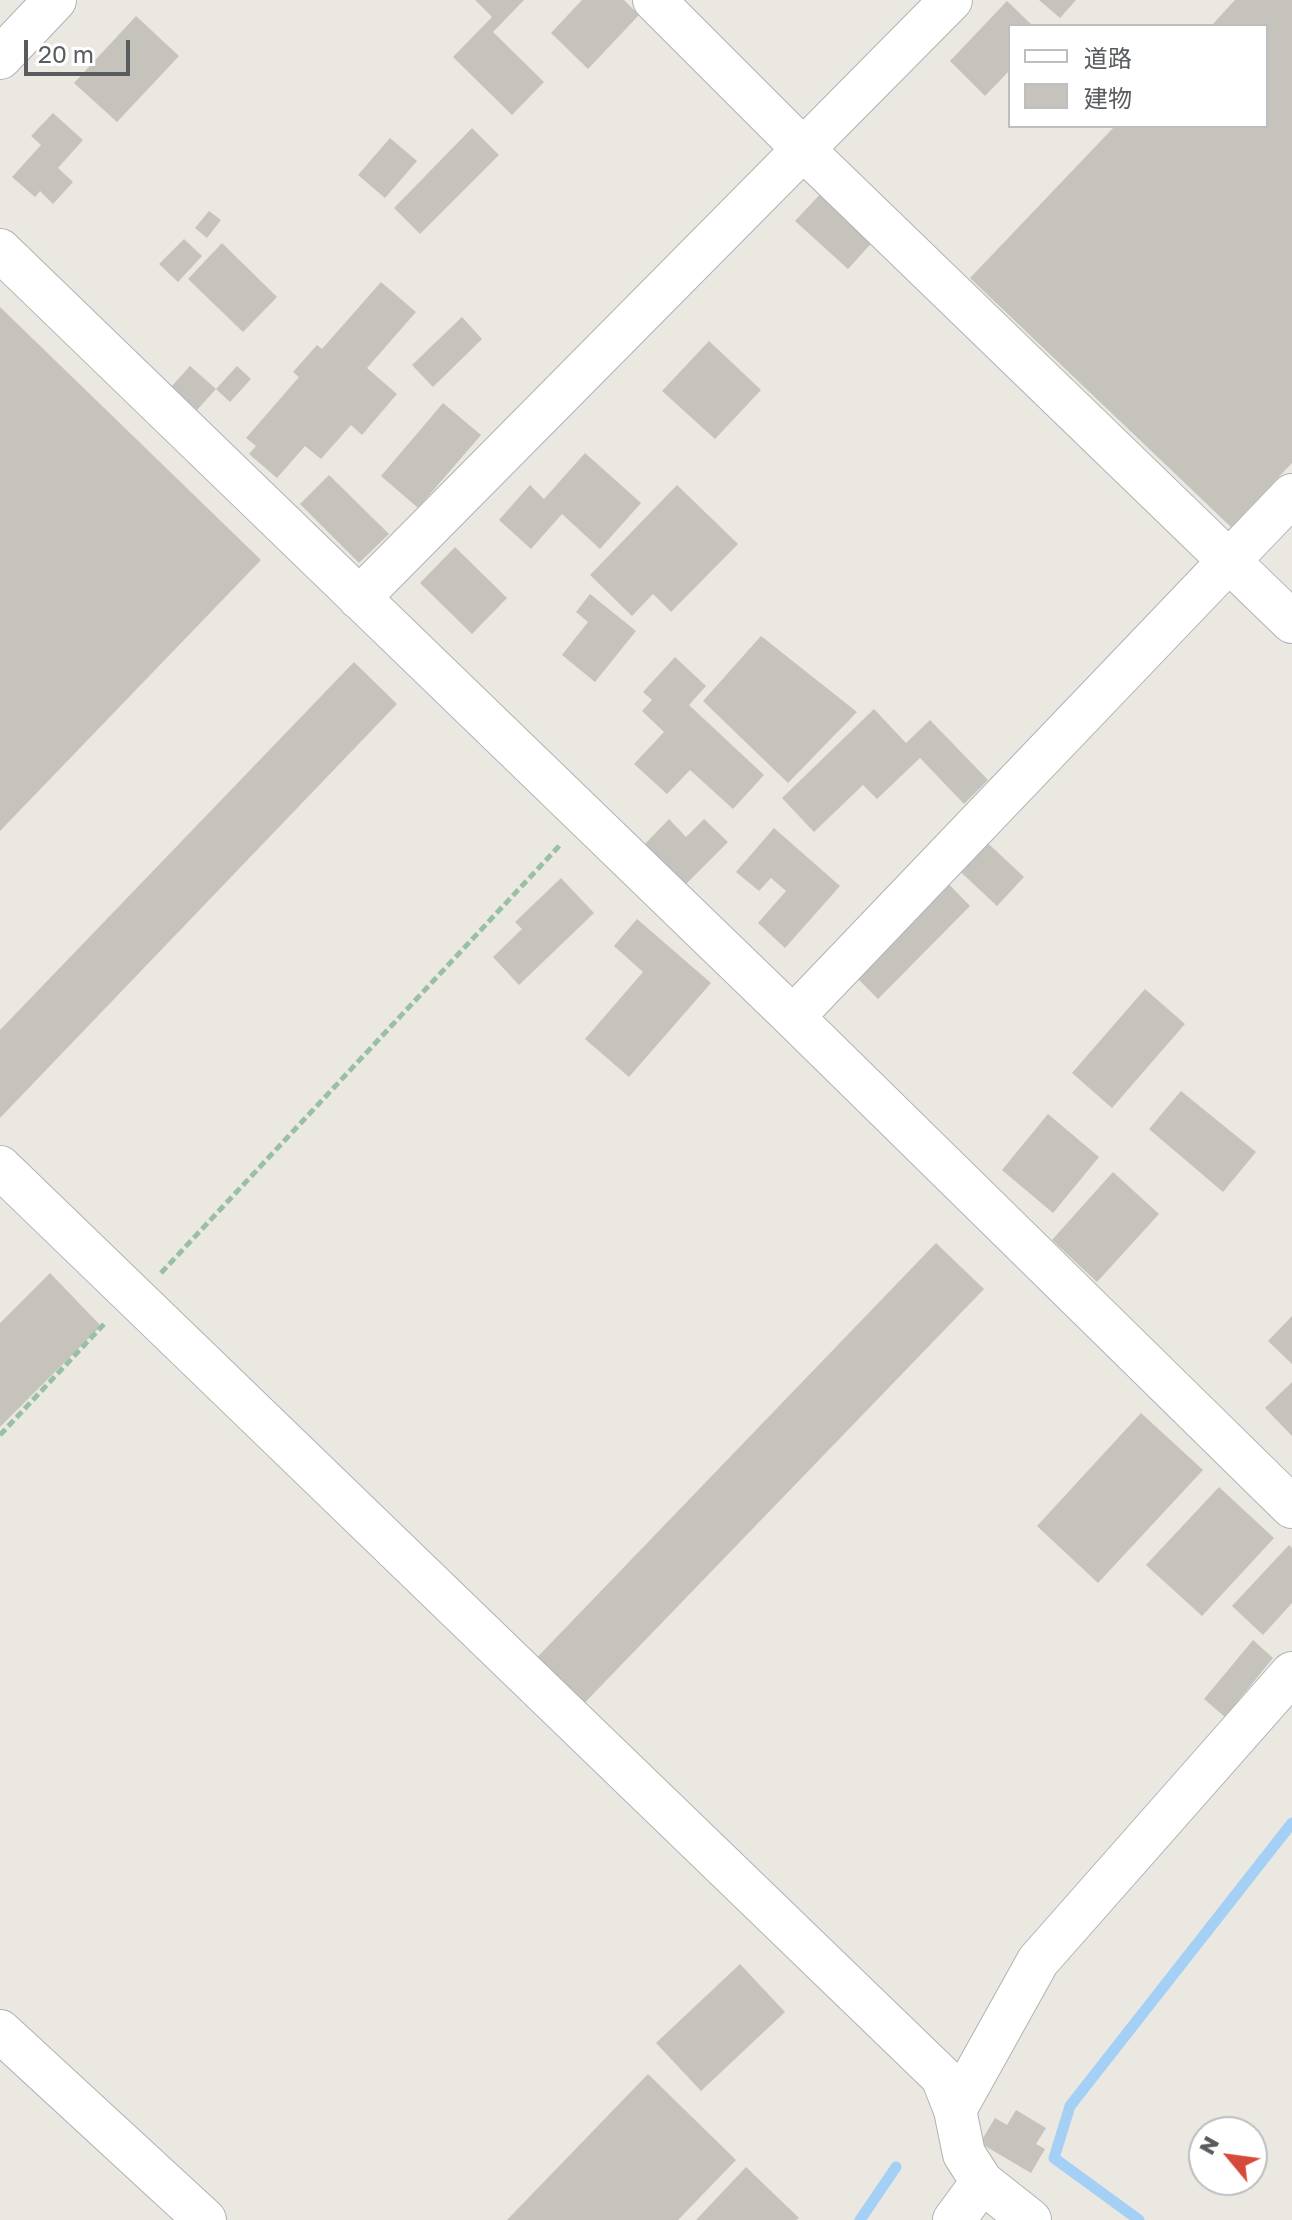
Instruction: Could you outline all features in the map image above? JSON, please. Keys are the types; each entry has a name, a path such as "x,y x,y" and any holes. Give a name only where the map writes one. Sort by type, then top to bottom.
{"street":[{"path":"0,58 55,0"},
{"path":"654,0 803,149 1292,622"},
{"path":"359,598 951,0"},
{"path":"0,250 793,1017 1292,1507"},
{"path":"793,1017 1292,495"},
{"path":"0,1167 942,2077 955,2110 964,2154 982,2182 1030,2220"},
{"path":"955,2110 1038,1961 1292,1673"},
{"path":"0,2031 205,2220"},
{"path":"954,2220 982,2182"}],"path":[{"path":"0,1435 101,1326 136,1300 585,818"}],"building":[{"path":"475,0 524,0 493,32 544,82 512,115 453,57 492,17"},
{"path":"582,0 624,0 639,15 588,69 551,33"},
{"path":"1039,0 1076,0 1060,18"},
{"path":"1235,0 1292,0 1292,463 1231,527 970,278 1113,128 1268,128 1268,24 1213,24"},
{"path":"1007,1 1031,24 1008,24 1008,72 985,96 950,61"},
{"path":"136,16 179,56 117,122 74,83"},
{"path":"53,113 83,140 58,168 73,182 53,204 40,191 35,197 12,177 41,145 31,136"},
{"path":"472,128 499,155 420,234 394,208"},
{"path":"390,138 417,161 385,198 358,175"},
{"path":"825,189 878,236 848,269 795,221"},
{"path":"209,211 221,220 207,238 195,228"},
{"path":"184,239 202,256 178,282 159,264"},
{"path":"222,243 277,297 243,332 188,279"},
{"path":"381,282 416,312 367,368 397,394 362,435 351,425 321,459 305,446 277,478 249,454 256,446 246,438 299,377 293,372 317,345 322,349"},
{"path":"0,307 261,560 0,831"},
{"path":"462,317 482,339 433,387 412,365"},
{"path":"709,341 761,390 715,439 662,391"},
{"path":"190,366 216,389 197,410 171,387"},
{"path":"237,366 251,379 230,402 216,389"},
{"path":"443,403 481,435 418,508 381,476"},
{"path":"585,453 641,503 600,549 562,514 531,549 499,520 530,485 544,499"},
{"path":"329,475 389,534 359,563 300,504"},
{"path":"677,485 738,544 671,612 653,594 632,616 590,575"},
{"path":"455,547 507,598 472,634 420,583"},
{"path":"590,594 636,631 595,682 562,655 588,622 576,612"},
{"path":"761,636 857,712 788,783 703,701"},
{"path":"675,657 706,686 689,705 764,775 733,809 690,770 667,794 634,764 664,732 642,711 652,700 643,692"},
{"path":"354,662 397,704 0,1118 0,1030"},
{"path":"874,709 906,743 930,720 988,780 964,804 920,758 877,799 863,785 814,832 782,798"},
{"path":"669,819 686,837 704,819 728,842 683,887 643,846"},
{"path":"774,828 840,886 785,948 758,923 786,891 771,878 759,891 736,872"},
{"path":"977,833 1024,877 997,906 950,862"},
{"path":"938,873 970,906 878,999 858,979 899,938 887,926"},
{"path":"561,878 594,913 519,985 493,957 522,929 515,922"},
{"path":"637,919 711,983 629,1077 585,1039 643,972 614,946"},
{"path":"1145,989 1185,1024 1112,1108 1072,1073"},
{"path":"1181,1091 1256,1152 1223,1192 1149,1129"},
{"path":"1048,1114 1099,1157 1053,1213 1002,1170"},
{"path":"1113,1172 1159,1214 1097,1282 1052,1240"},
{"path":"936,1243 984,1289 570,1718 523,1672"},
{"path":"50,1273 101,1326 0,1427 0,1323"},
{"path":"1292,1316 1292,1364 1268,1341"},
{"path":"1292,1382 1292,1436 1265,1408"},
{"path":"1141,1413 1203,1470 1098,1583 1037,1526"},
{"path":"1219,1487 1274,1538 1202,1616 1146,1565"},
{"path":"1289,1545 1292,1548 1292,1603 1263,1635 1232,1606"},
{"path":"1253,1640 1273,1658 1225,1717 1204,1699"},
{"path":"740,1964 785,2012 701,2091 656,2043"},
{"path":"648,2074 736,2160 678,2220 507,2220"},
{"path":"1016,2110 1046,2128 1036,2144 1045,2149 1031,2173 980,2143 995,2118 1007,2125"},
{"path":"746,2167 799,2218 696,2220"}],"waterway":[{"path":"1139,2220 1054,2158 1070,2106 1292,1823"},
{"path":"860,2220 896,2167"}]}
